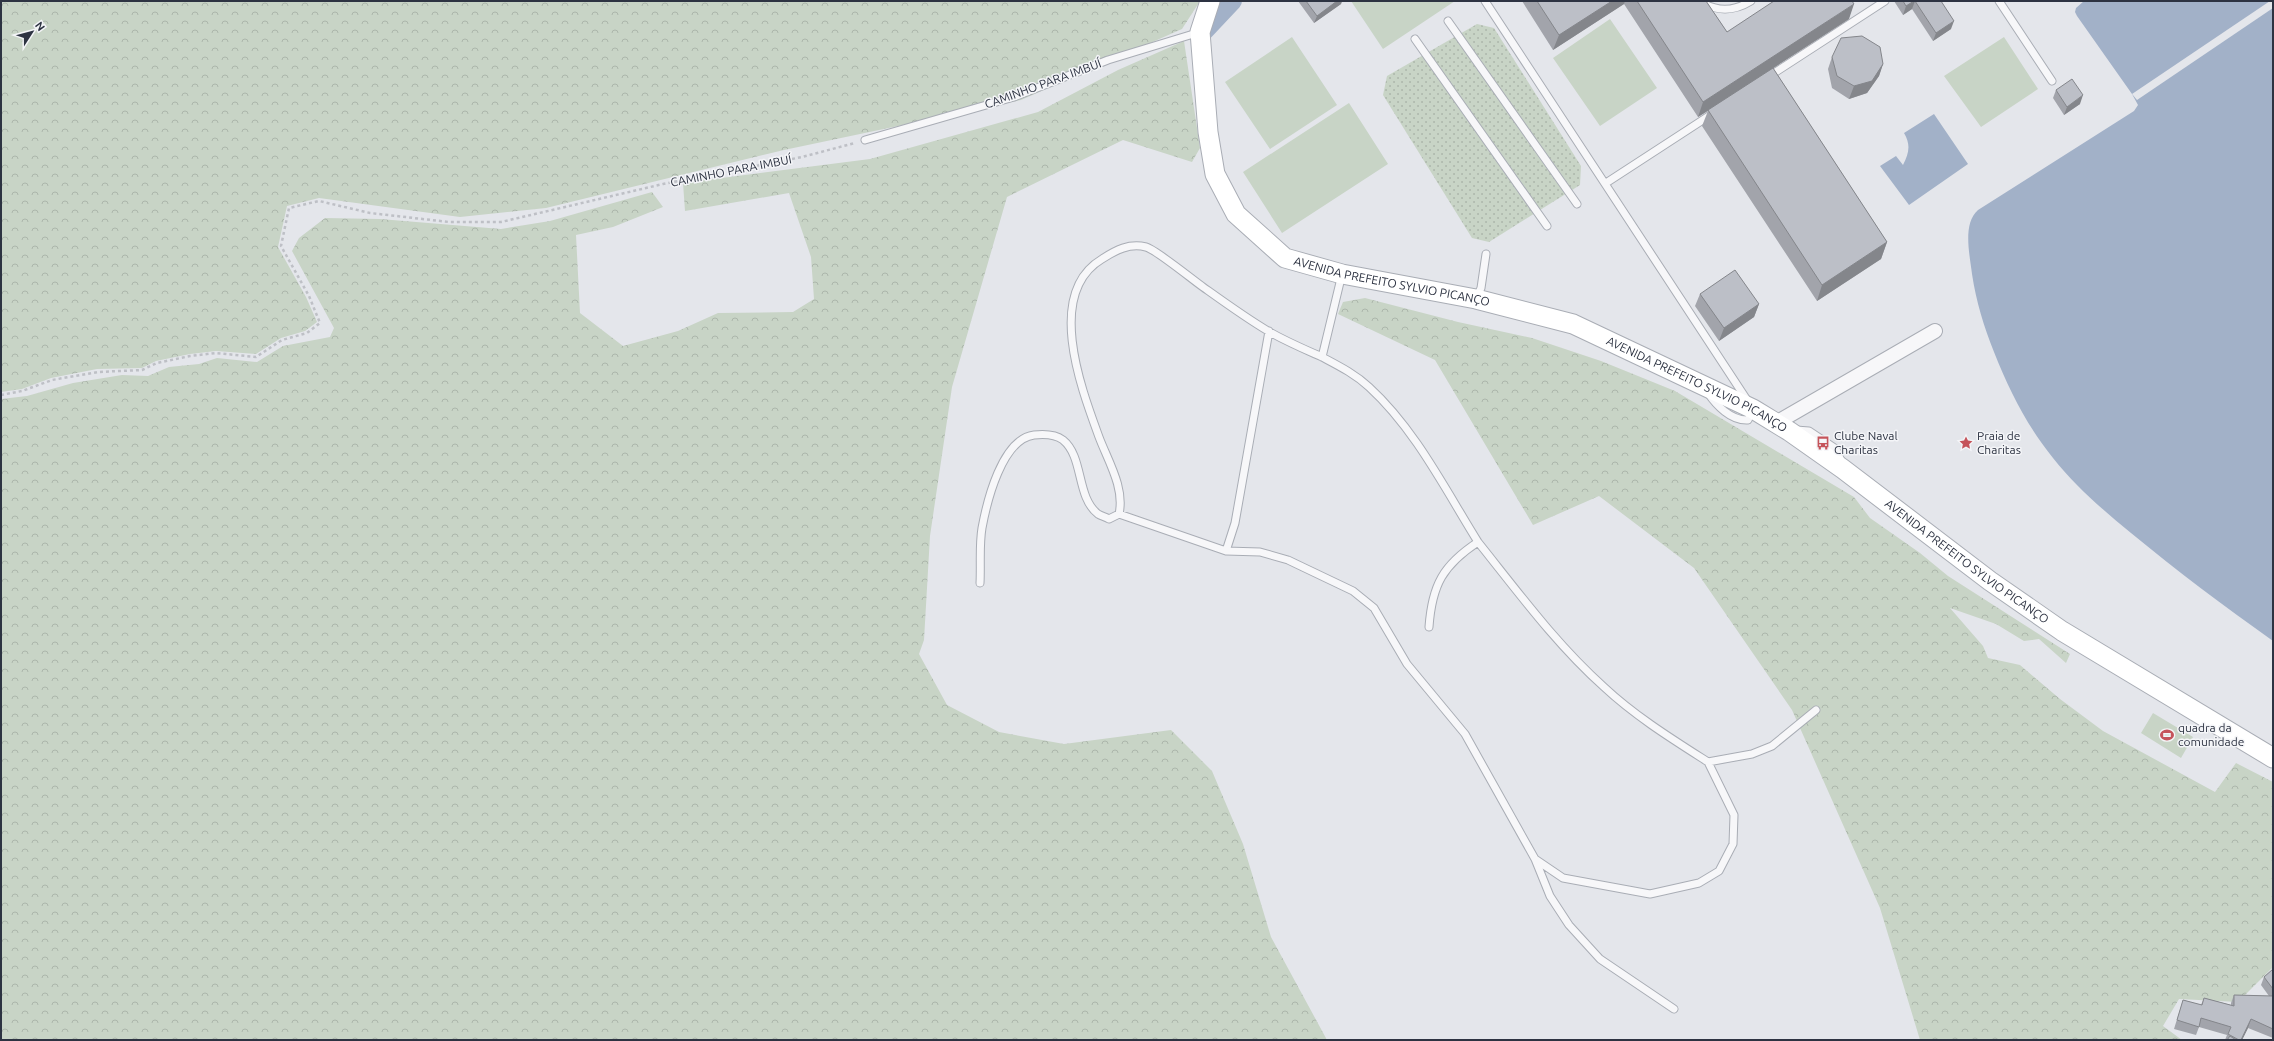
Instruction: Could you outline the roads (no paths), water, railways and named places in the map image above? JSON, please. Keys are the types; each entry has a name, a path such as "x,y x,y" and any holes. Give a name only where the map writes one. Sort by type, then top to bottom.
{"street":[{"path":"1200,32 1210,1"},
{"name":"AVENIDA PREFEITO SYLVIO PICANÇO","path":"1200,32 1208,132 1215,174 1236,214 1285,258 1342,274 1476,299 1573,324 1753,409 1843,469 1990,581 2062,631 2273,758"},
{"path":"1782,427 1935,331"}],"lane":[{"path":"1485,1 1606,183 1753,409"},
{"path":"1699,1 1712,9 1722,10 1743,6 1751,1"},
{"path":"1759,83 1885,1"},
{"path":"1999,1 2052,81"},
{"path":"1448,21 1577,204"},
{"name":"CAMINHO PARA IMBUÍ","path":"865,140 1014,97 1108,60 1200,32"},
{"path":"1415,39 1547,226"},
{"path":"1606,183 1719,109"},
{"path":"1119,514 1122,503 1119,488 1091,415 1074,356 1071,314 1075,288 1091,265 1121,246 1147,247 1203,288 1268,331 1351,372 1369,387 1401,423 1422,451 1478,542 1545,626 1604,687 1656,729 1708,762 1734,815 1733,844 1719,871 1699,883 1650,894 1564,878 1535,859"},
{"path":"1476,299 1481,288 1486,254"},
{"path":"1322,357 1342,274"},
{"path":"1226,551 1235,523 1236,507 1268,331"},
{"path":"980,583 982,529 996,478 1011,448 1028,436 1044,433 1063,440 1072,454 1087,498 1097,513 1109,518 1119,514 1226,551 1260,552 1288,560 1353,591 1374,608 1408,664 1464,734 1535,859 1550,896 1569,925 1600,959 1674,1009"},
{"path":"1430,627 1431,602 1441,578 1461,553 1478,542"},
{"path":"1708,762 1752,754 1772,746 1816,710"}],"water":[{"path":"2084,1 2273,1 2273,641 2201,588 2110,516 2062,468 2035,433 2012,394 1990,343 1981,314 1974,284 1968,240 1970,223 1973,216 1978,210 2134,111 2138,105 2132,94 2077,16 2075,12 2076,8"},
{"path":"1934,114 1968,164 1909,205 1880,166 1896,156 1903,165 1907,157 1908,149 1908,141 1904,133"}],"waterway":[{"path":"1201,35 1233,1"}],"place":[{"name":"Clube Naval Charitas","path":"1823,443"},
{"name":"Praia de Charitas","path":"1966,443"},
{"name":"quadra da comunidade","path":"2167,735"}]}
